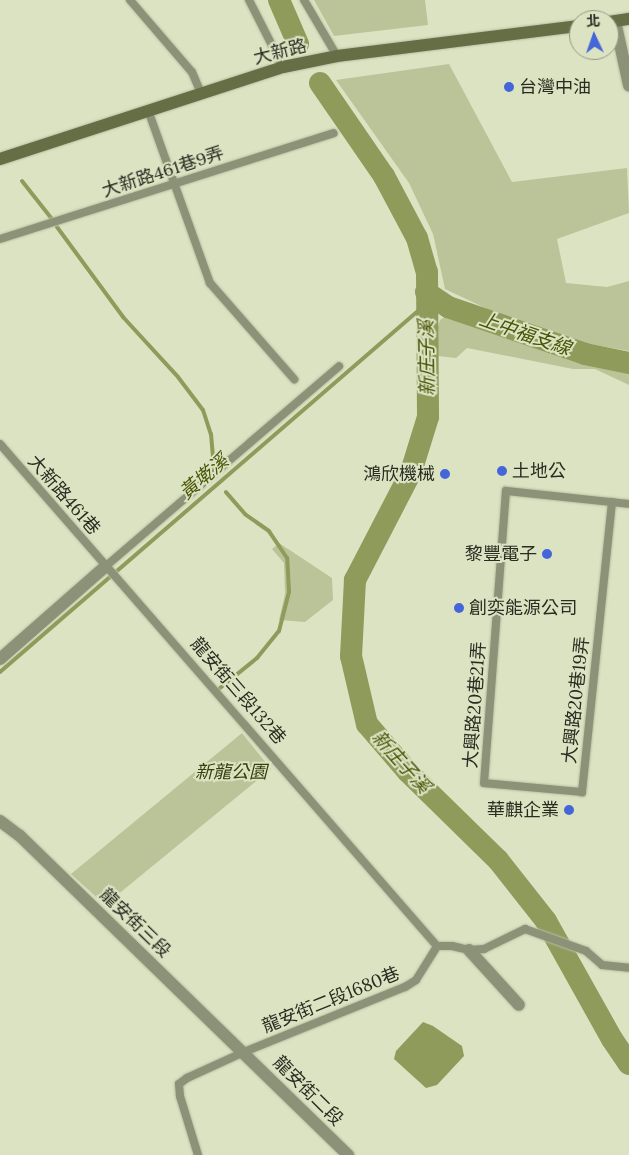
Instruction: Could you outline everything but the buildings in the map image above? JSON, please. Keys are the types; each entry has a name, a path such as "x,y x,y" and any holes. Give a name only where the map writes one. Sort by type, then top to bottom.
{"main road":[{"name":"大新路","path":"0,159 200,93 286,67 333,57 569,27"}],"street":[{"path":"619,47 629,85"},
{"path":"0,659 106,566"},
{"name":"龍安街三段","path":"0,821 20,836 244,1052"},
{"path":"469,950 519,1005"},
{"name":"龍安街二段","path":"244,1052 348,1155"}],"lane":[{"path":"130,0 192,72 200,93"},
{"path":"249,0 286,67"},
{"path":"304,0 333,57"},
{"path":"148,110 210,283 294,379"},
{"name":"大新路461巷9弄","path":"0,239 334,133"},
{"path":"106,566 338,366"},
{"name":"大新路461巷","path":"0,444 106,566"},
{"name":"大興路20巷21弄","path":"533,788 484,783 506,491 612,502"},
{"path":"612,502 629,504"},
{"name":"大興路20巷19弄","path":"533,788 582,792 612,502"},
{"name":"龍安街三段132巷","path":"106,566 437,946"},
{"path":"437,946 452,946 469,950 484,948 525,929 586,951 602,965 629,968"},
{"name":"龍安街二段1680巷","path":"198,1155 180,1096 180,1084 187,1078 244,1052 405,987 416,980 437,946"}],"green space":[{"path":"314,0 425,0 428,25 334,36"},
{"path":"449,64 512,182 627,168 629,213 557,239 566,283 607,287 629,281 629,351 572,341 502,316 445,289 433,234 409,183 336,80"},
{"path":"450,313 507,335 567,353 629,368 629,385 595,369 573,369 467,348 456,358 438,356 435,337 440,320"},
{"path":"279,543 332,578 333,600 305,622 279,620 285,594 284,563 272,549"},
{"name":"新龍公園","path":"242,733 271,769 105,905 71,874"}],"shaded area":[{"path":"423,1022 433,1026 462,1046 464,1056 437,1085 426,1088 394,1059 396,1051"}],"waterway":[{"path":"279,0 298,44"},
{"name":"新庄子溪","path":"320,83 384,176 417,238 427,272 428,417 411,472 355,580 351,656 367,724 408,772 498,860 546,921 612,1039 629,1064"},
{"path":"22,181 52,219"},
{"path":"57,227 123,317 178,377 203,410 211,434 214,468"},
{"name":"上中福支線","path":"426,292 448,307 585,354 629,363"},
{"name":"黃墘溪","path":"0,672 426,304"},
{"path":"220,688 257,658 279,631 289,592 287,558 269,531 245,514 226,492"}],"place":[{"name":"台灣中油","path":"509,87"},
{"name":"土地公","path":"502,471"},
{"name":"鴻欣機械","path":"445,474"},
{"name":"黎豐電子","path":"547,554"},
{"name":"創奕能源公司","path":"459,608"},
{"name":"華麒企業","path":"569,810"}]}
